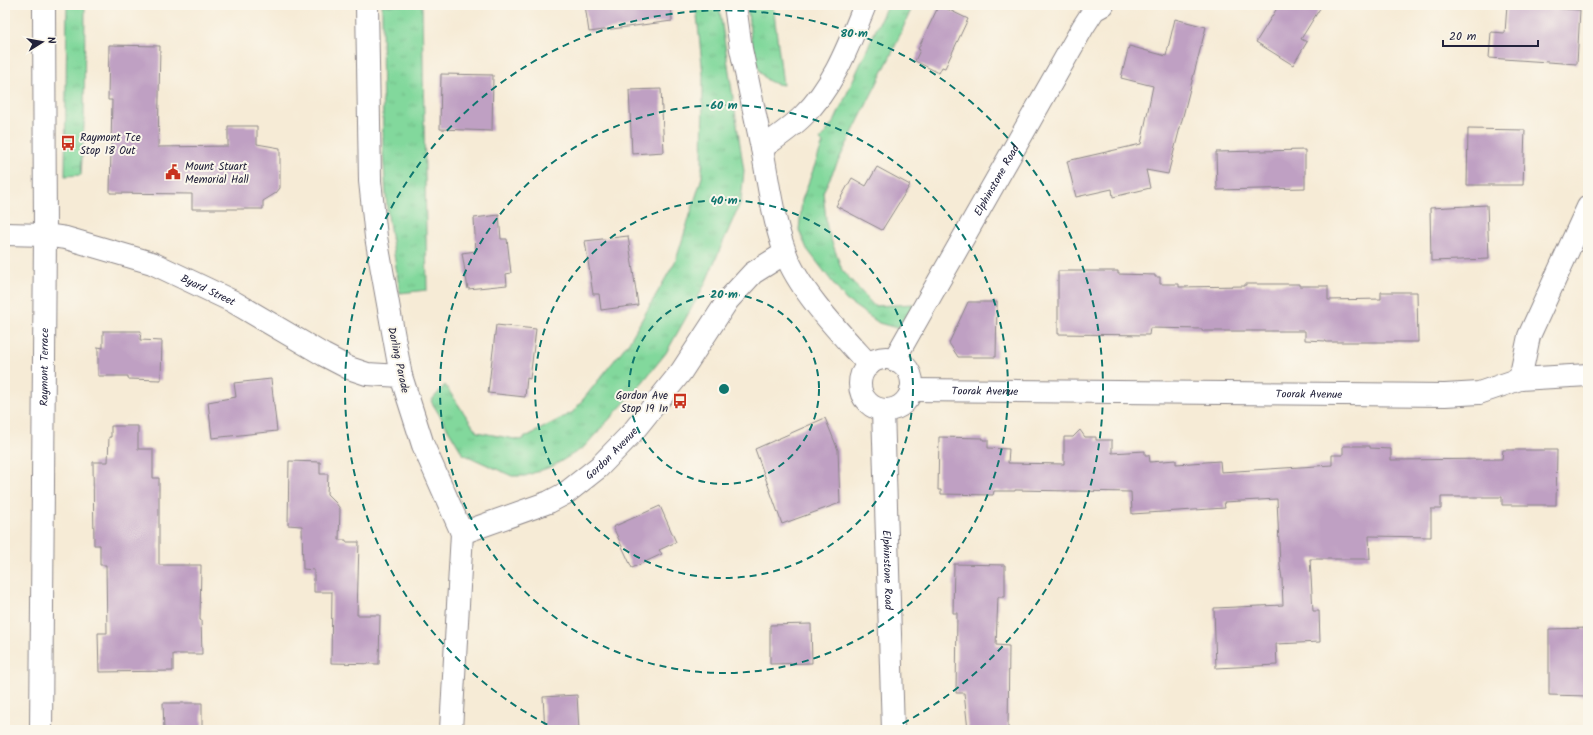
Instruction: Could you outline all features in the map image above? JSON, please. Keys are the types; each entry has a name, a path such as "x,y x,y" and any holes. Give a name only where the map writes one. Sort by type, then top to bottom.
{"street":[{"name":"Raymont Terrace","path":"41,730 45,235 44,5"},
{"name":"Darling Parade","path":"367,5 370,181 376,237 401,376 422,445 462,533 451,730"},
{"path":"735,5 741,49 771,199 785,253 800,283 836,328 869,365"},
{"path":"762,148 798,121 813,106 828,85 847,50 866,5"},
{"name":"Elphinstone Road","path":"894,360 1083,27 1094,10 1103,5"},
{"path":"1520,379 1529,336 1588,207"},
{"name":"Byard Street","path":"5,234 45,235 66,238 152,263 232,301 349,368 368,374 401,376"},
{"name":"Gordon Avenue","path":"462,533 549,502 566,493 599,467 631,434 681,372 728,300 753,273 785,253"},
{"path":"881,359 894,360 901,363 906,368 910,375 911,390 901,406 895,409 882,410 864,399 860,385 861,377 869,365 881,359"},
{"name":"Toorak Avenue","path":"911,390 1445,395 1479,393 1520,379 1588,375"},
{"name":"Elphinstone Road","path":"882,410 893,730"}],"green space":[{"path":"67,5 85,5 84,124 81,175 65,176"},
{"path":"382,5 422,5 427,290 400,293 387,209 383,151"},
{"path":"696,5 719,5 744,171 741,201 704,286 666,353 637,389 583,448 553,466 525,476 512,476 463,454 431,401 445,385 477,432 520,440 573,412 629,342 676,260 702,177 703,75"},
{"path":"747,5 773,5 783,85 766,79 757,65 752,44"},
{"path":"887,5 913,5 893,51 823,192 827,228 842,270 874,306 914,304 900,329 879,323 846,300 807,249 799,230 802,200 823,143 820,140 835,120"}],"building":[{"path":"585,5 671,5 672,21 589,32"},
{"path":"939,5 968,19 945,68 942,67 939,73 915,61 920,50 918,49"},
{"path":"1279,5 1322,5 1301,39 1307,42 1293,65 1256,42"},
{"path":"1507,5 1580,10 1577,64 1489,58 1491,32 1505,33"},
{"path":"1175,19 1206,27 1168,174 1146,170 1150,188 1113,197 1112,189 1076,197 1067,161 1141,144 1153,86 1121,78 1129,46 1166,56"},
{"path":"109,45 160,46 158,147 228,146 228,126 257,126 257,144 280,148 280,188 276,193 263,201 263,209 192,209 192,194 110,193 112,100 108,100"},
{"path":"441,74 493,75 492,131 440,129"},
{"path":"661,89 664,152 632,154 629,90"},
{"path":"1468,129 1525,130 1523,185 1467,185"},
{"path":"1305,150 1305,188 1217,190 1216,152"},
{"path":"877,167 910,185 882,230 836,206 852,178 866,186"},
{"path":"1487,205 1489,259 1431,261 1430,208"},
{"path":"499,215 501,239 507,239 511,273 506,274 507,285 468,289 462,253 476,251 474,218"},
{"path":"628,236 638,305 601,310 599,294 593,294 585,241"},
{"path":"1058,271 1118,271 1118,274 1155,275 1155,277 1160,277 1160,284 1179,284 1179,287 1245,286 1245,284 1299,284 1299,286 1328,286 1328,300 1381,299 1381,292 1417,292 1418,342 1326,342 1305,340 1305,331 1202,331 1202,329 1150,328 1149,335 1058,334"},
{"path":"968,302 997,302 996,357 958,357 949,343"},
{"path":"496,325 536,329 530,379 527,378 525,397 488,393"},
{"path":"103,331 141,331 140,340 162,341 161,380 128,379 128,376 98,376 98,347 103,348"},
{"path":"271,379 277,431 212,438 208,402 236,397 234,383"},
{"path":"825,418 838,450 840,503 782,524 755,449"},
{"path":"111,426 138,426 138,449 153,449 153,478 159,478 159,565 201,565 200,620 202,654 173,654 173,671 99,672 98,633 107,633 106,565 100,565 100,545 94,545 93,462 108,462"},
{"path":"1080,430 1085,437 1096,437 1096,440 1112,440 1112,453 1145,451 1145,455 1149,455 1150,462 1176,460 1176,464 1220,461 1221,472 1332,465 1332,455 1343,455 1343,446 1370,446 1370,448 1391,449 1391,460 1502,459 1503,450 1557,450 1556,505 1502,505 1502,497 1441,497 1441,509 1431,509 1431,537 1369,536 1370,559 1310,559 1313,611 1319,611 1320,642 1276,644 1277,665 1216,668 1214,608 1283,605 1277,499 1224,502 1225,508 1132,514 1131,492 1015,490 994,491 993,495 941,494 941,490 938,490 939,437 983,438 983,440 988,440 988,448 1009,449 1008,463 1064,464 1064,437 1073,437"},
{"path":"289,461 320,462 320,474 328,474 327,494 340,509 339,540 346,540 346,542 359,542 357,615 380,615 379,664 331,663 332,592 314,592 314,570 303,569 302,526 288,525"},
{"path":"660,506 676,542 659,550 662,554 632,568 613,527"},
{"path":"954,564 1005,565 1005,597 998,597 996,645 1009,646 1008,730 968,730 964,693 956,693 957,613 953,613"},
{"path":"811,624 812,663 770,664 770,625"},
{"path":"1588,628 1588,696 1549,695 1549,629"},
{"path":"577,695 579,730 545,730 543,697"},
{"path":"163,703 202,703 202,730 164,730"}],"place":[{"name":"Raymont Tce Stop 18 Out","path":"68,143"},
{"name":"Mount Stuart Memorial Hall","path":"173,172"},
{"name":"Gordon Ave Stop 19 In","path":"680,401"}]}
